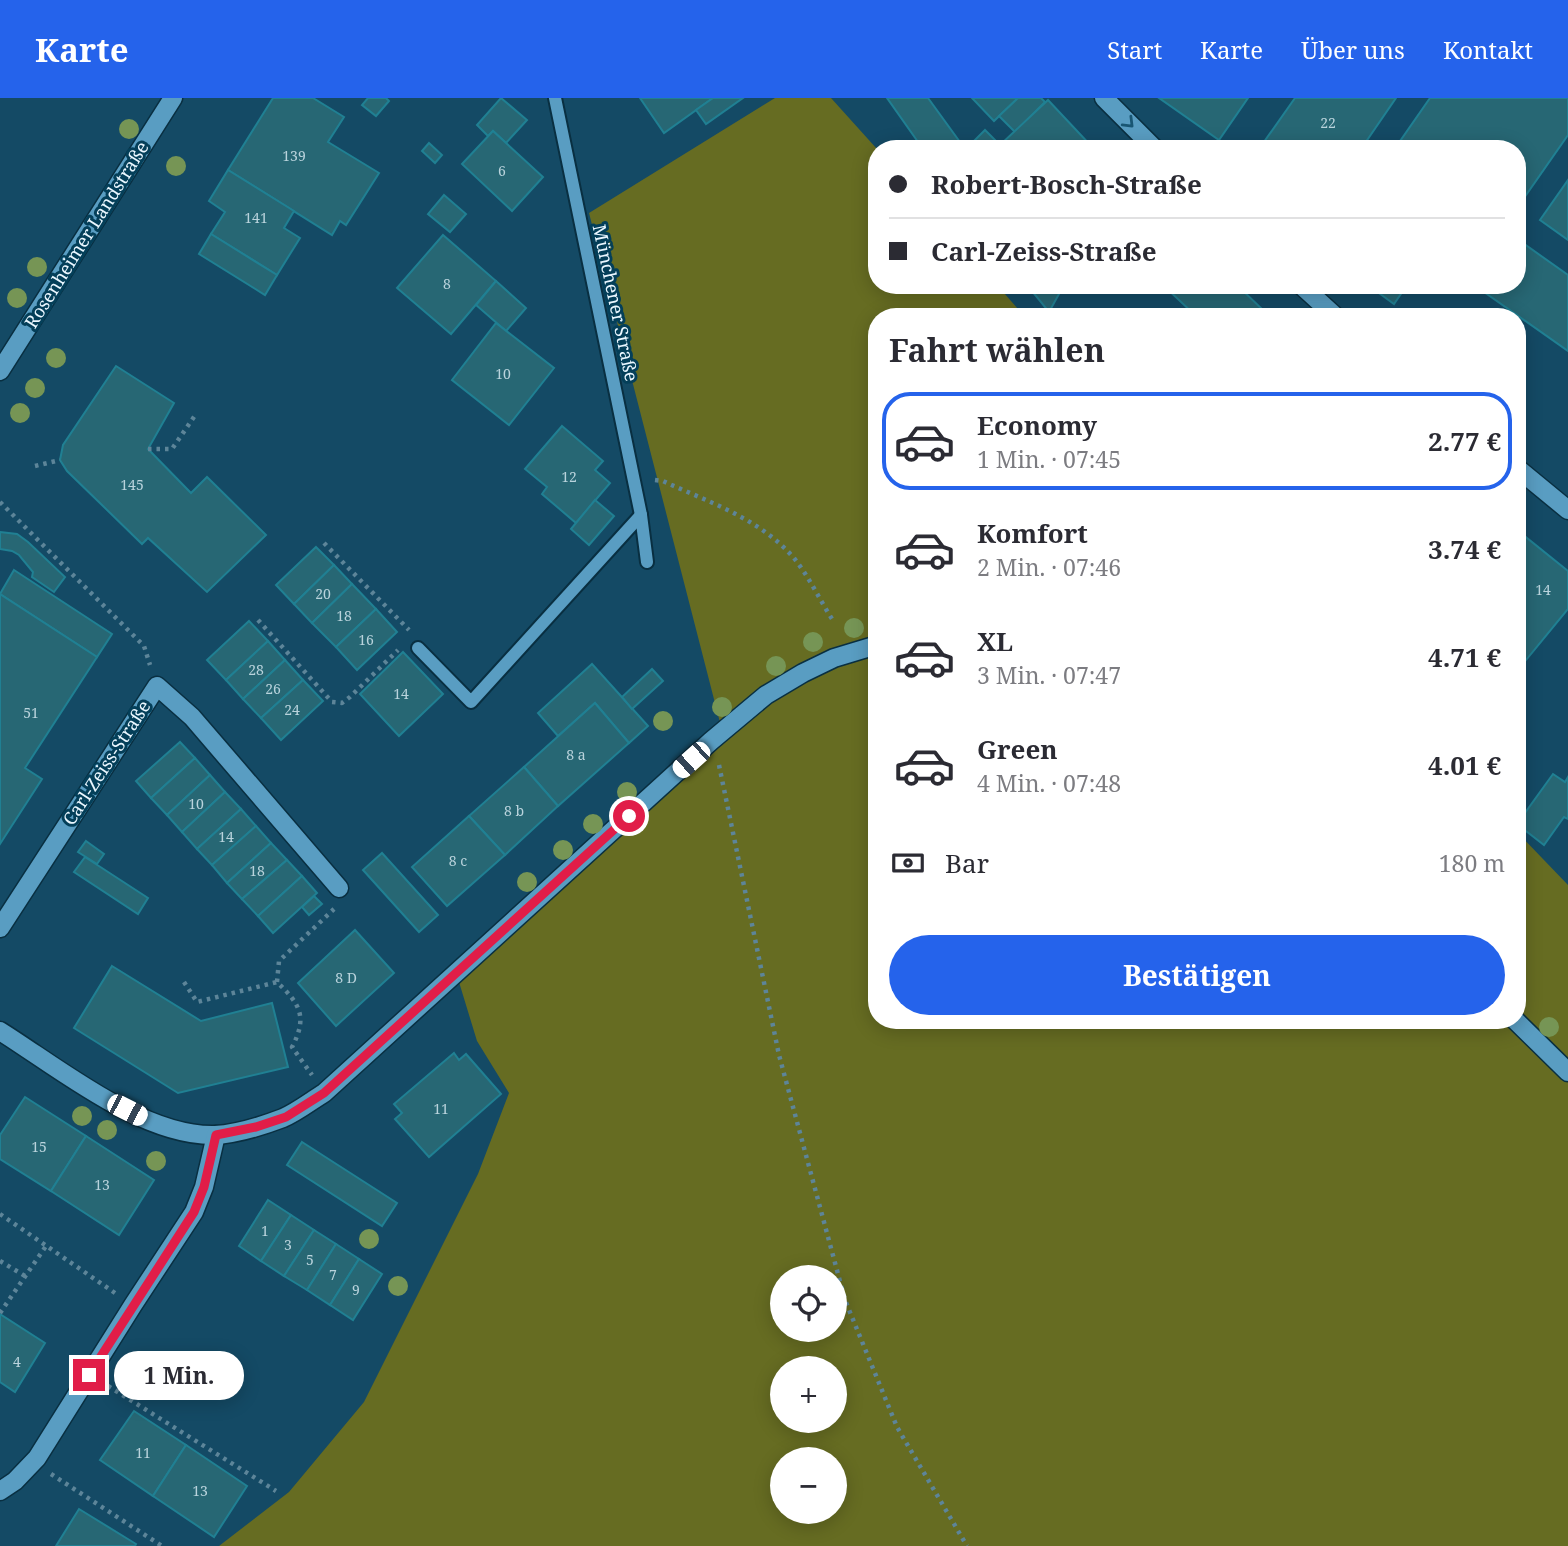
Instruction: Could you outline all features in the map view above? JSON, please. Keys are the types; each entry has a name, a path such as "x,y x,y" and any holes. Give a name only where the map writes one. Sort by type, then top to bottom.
{"street":[{"name":"Rosenheimer Landstraße","path":"2,362 173,98"},
{"path":"1104,98 1146,140"},
{"path":"1311,294 1326,308"},
{"path":"1526,475 1568,510"},
{"path":"0,1031 108,1100 146,1119 187,1132 216,1135 256,1127 286,1117 324,1093 711,741 766,695 834,658 868,648"},
{"name":"Carl-Zeiss-Straße","path":"0,928 157,686 192,717 339,888"},
{"path":"1524,1029 1568,1072"},
{"path":"0,1491 15,1481 33,1462 194,1212 204,1187 216,1135"}],"lane":[{"name":"Münchener Straße","path":"555,98 641,514 647,562"},
{"path":"418,648 471,702 641,514"}],"path":[{"path":"148,449 173,449 196,414"},
{"path":"35,466 60,460"},
{"path":"633,478 663,481 734,512 764,531 793,558 834,622"},
{"path":"0,502 144,646 157,686"},
{"path":"258,620 332,702 342,703 350,697 403,645 418,648 416,637 324,543"},
{"path":"711,741 723,778 779,1055 845,1300 898,1427 967,1546"},
{"path":"277,982 279,961 334,909 339,888"},
{"path":"184,982 197,1002 277,982"},
{"path":"277,982 296,1000 302,1029 292,1047 324,1093"},
{"path":"0,1214 133,1305"},
{"path":"0,1313 46,1246"},
{"path":"0,1261 24,1276"},
{"path":"89,1375 276,1491"},
{"path":"33,1462 162,1546"}],"green space":[{"path":"775,98 831,98 869,140 868,294 1005,294 1017,308 868,308 868,1029 1526,1029 1526,841 1568,885 1568,1546 219,1546 289,1492 364,1402 478,1174 509,1093 477,1041 459,982 725,742 589,213"}],"building":[{"path":"273,98 313,98 344,117 328,142 379,173 346,225 340,221 332,235 228,170"},
{"path":"368,98 386,98 389,101 376,116 362,105"},
{"path":"501,98 527,120 506,143 493,131 488,136 477,125"},
{"path":"640,98 713,98 664,133"},
{"path":"713,98 743,98 706,124 696,110"},
{"path":"887,98 928,98 958,140 917,140"},
{"path":"972,98 1018,98 994,121"},
{"path":"1018,98 1041,98 1045,102 1015,132 999,116"},
{"path":"1159,98 1248,98 1219,140"},
{"path":"1295,98 1396,98 1367,140 1265,140"},
{"path":"1430,98 1568,98 1568,135 1526,195 1526,140 1401,140"},
{"path":"1048,100 1086,140 1005,140"},
{"path":"985,130 995,140 975,140"},
{"path":"493,131 543,177 512,211 462,164"},
{"path":"429,143 442,155 435,163 422,151"},
{"path":"228,170 294,211 284,228 300,238 277,275 211,234 225,212 209,201"},
{"path":"1568,180 1568,240 1540,220"},
{"path":"444,195 466,214 450,232 428,214"},
{"path":"211,234 277,275 265,295 199,254"},
{"path":"443,235 496,281 451,334 397,288"},
{"path":"1526,245 1568,275 1568,351 1526,322 1526,308 1507,308 1487,294 1526,294"},
{"path":"496,281 526,308 506,331 476,305"},
{"path":"1034,294 1059,294 1051,308 1046,308"},
{"path":"1173,294 1246,294 1261,308 1187,308"},
{"path":"1380,294 1401,294 1394,304"},
{"path":"496,323 554,368 509,425 452,380"},
{"path":"116,366 174,403 148,449 191,493 207,477 266,535 207,592 148,538 142,544 67,471 60,460 63,445"},
{"path":"562,426 603,461 595,470 610,483 576,523 542,494 547,487 525,469"},
{"path":"595,500 614,516 589,545 571,529"},
{"path":"0,532 17,534 65,577 54,592 32,577 33,572 19,555 0,549"},
{"path":"1526,537 1568,571 1568,609 1526,660"},
{"path":"316,547 334,565 294,604 276,585"},
{"path":"334,565 352,584 312,623 294,604"},
{"path":"14,570 112,634 97,657 0,594"},
{"path":"352,584 376,609 336,647 312,623"},
{"path":"0,594 97,657 25,768 42,779 0,844"},
{"path":"376,609 397,632 357,670 336,647"},
{"path":"249,621 268,641 226,680 207,660"},
{"path":"268,641 285,660 243,699 226,680"},
{"path":"403,652 443,694 399,736 360,694"},
{"path":"285,660 303,680 261,718 243,699"},
{"path":"592,664 648,726 629,743 595,703 558,736 538,713"},
{"path":"652,669 663,681 632,709 622,697"},
{"path":"303,680 323,701 281,740 261,718"},
{"path":"595,703 629,743 558,806 524,767"},
{"path":"180,742 195,758 151,798 136,781"},
{"path":"195,758 210,775 167,815 151,798"},
{"path":"524,767 558,806 505,855 469,816"},
{"path":"1553,774 1565,782 1568,777 1568,819 1564,817 1544,845 1526,831 1526,812"},
{"path":"210,775 225,792 182,832 167,815"},
{"path":"225,792 241,809 197,849 182,832"},
{"path":"241,809 256,826 212,865 197,849"},
{"path":"469,816 505,855 447,906 412,867"},
{"path":"256,826 271,843 227,883 212,865"},
{"path":"86,841 104,854 97,864 78,852"},
{"path":"271,843 287,860 242,899 227,883"},
{"path":"382,853 438,915 419,932 363,870"},
{"path":"85,857 148,898 138,914 74,872"},
{"path":"287,860 302,876 258,916 242,899"},
{"path":"302,876 317,893 273,933 258,916"},
{"path":"314,896 322,904 309,915 302,907"},
{"path":"355,930 394,973 336,1026 298,983"},
{"path":"112,966 201,1021 272,1003 288,1067 178,1093 74,1028"},
{"path":"454,1053 459,1060 466,1054 501,1094 429,1157 395,1119 402,1113 394,1104"},
{"path":"25,1097 86,1136 51,1191 0,1159 0,1135"},
{"path":"86,1136 154,1180 119,1235 51,1191"},
{"path":"302,1142 397,1203 382,1226 287,1165"},
{"path":"268,1200 291,1215 261,1261 239,1246"},
{"path":"291,1215 314,1230 284,1276 261,1261"},
{"path":"314,1230 336,1244 307,1290 284,1276"},
{"path":"336,1244 359,1259 330,1305 307,1290"},
{"path":"359,1259 382,1274 353,1320 330,1305"},
{"path":"0,1314 45,1343 15,1392 0,1382"},
{"path":"134,1411 186,1445 153,1496 100,1460"},
{"path":"186,1445 247,1486 214,1537 153,1496"},
{"path":"79,1509 136,1544 135,1546 56,1546"}],"route":[{"path":"89,1375 194,1212 204,1187 216,1135 256,1127 286,1117 324,1093 629,816"}]}
